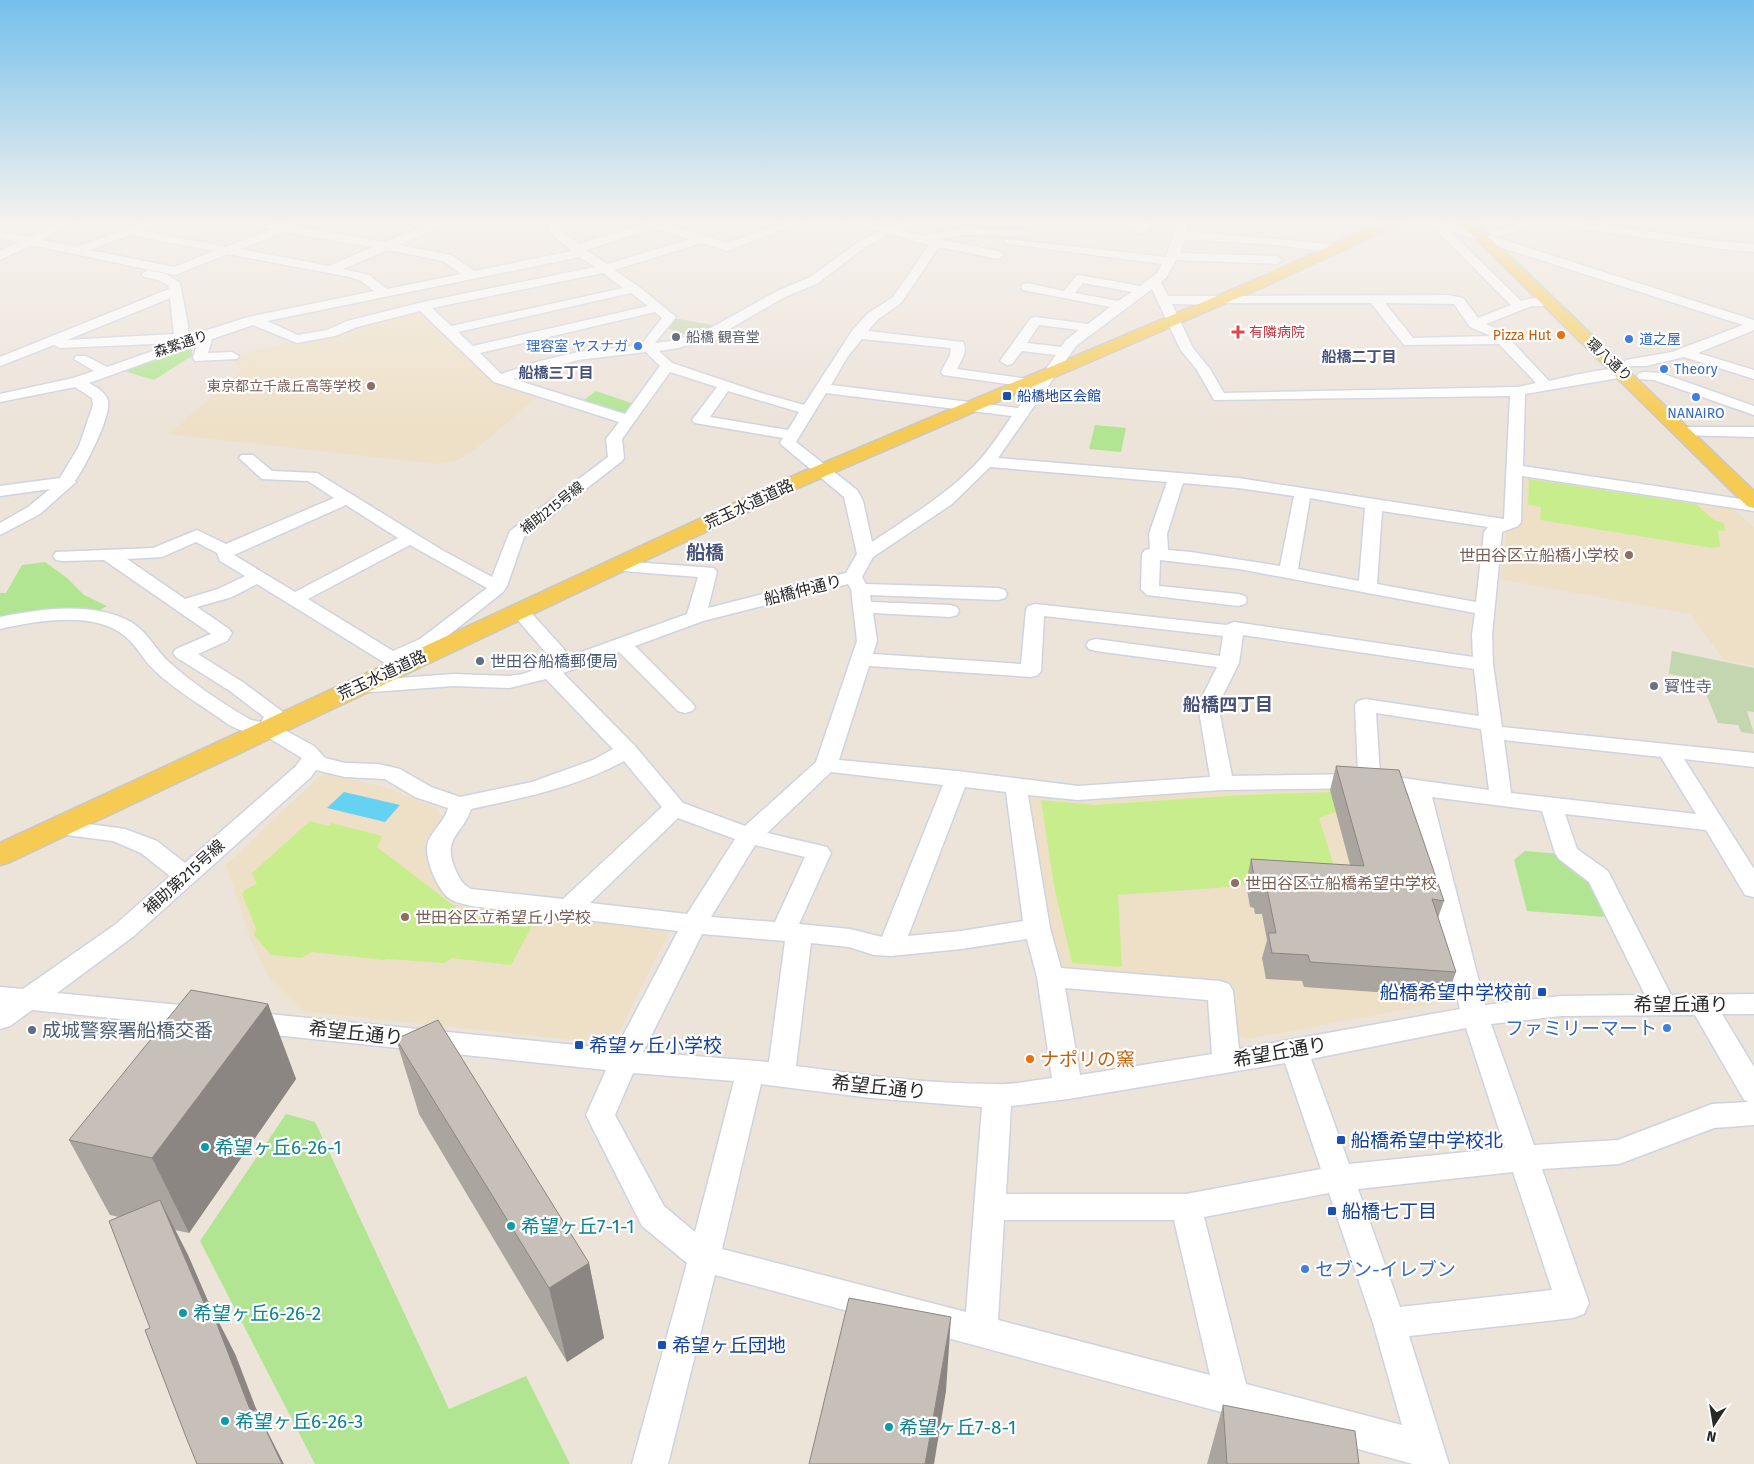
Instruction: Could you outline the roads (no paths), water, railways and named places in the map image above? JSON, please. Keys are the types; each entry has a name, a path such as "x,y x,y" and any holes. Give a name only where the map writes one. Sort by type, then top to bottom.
{"main road":[{"name":"荒玉水道道路","path":"0,855 358,687 397,662 432,646 519,611 824,471 1247,288"},
{"name":"環八通り","path":"1536,288 1547,302 1627,368 1644,376 1754,480"},
{"name":"環八通り","path":"1546,288 1627,368 1684,432 1754,502"}],"street":[{"path":"378,288 384,293"},
{"name":"森繁通り","path":"0,398 77,382 182,340 203,336 253,320 407,288"},
{"path":"253,320 297,339 330,332 352,324 423,306 509,288"},
{"path":"499,379 545,364 578,356 673,345 714,332 794,288"},
{"path":"866,554 855,501 850,494 824,471 788,443 807,410 857,334 872,317 897,300 904,288"},
{"path":"1029,288 1122,306"},
{"path":"1067,295 1072,288"},
{"name":"船橋仲通り","path":"358,687 454,680 509,682 559,668 696,618 858,591 866,554 941,504 987,462 1071,343 1146,288"},
{"path":"1151,288 1162,300 1187,349 1203,369 1219,397 1518,391 1647,363 1754,325"},
{"path":"1502,288 1519,306"},
{"path":"1640,288 1754,325"},
{"path":"447,331 634,289 669,317 648,344 649,348 667,366 756,396 807,410"},
{"path":"0,347 44,345 182,340 176,291 44,345 0,362"},
{"path":"1162,300 1374,298 1453,300 1458,302 1475,324 1498,334 1546,386"},
{"path":"1374,298 1409,342 1502,340"},
{"path":"1475,324 1530,302 1547,302"},
{"path":"423,306 499,379 628,420"},
{"path":"469,351 658,308"},
{"path":"1007,361 1036,321 1091,328"},
{"path":"857,334 958,344 957,355 948,372 1029,383"},
{"path":"203,336 206,338 200,358 232,356"},
{"path":"1018,346 1065,352"},
{"path":"1681,352 1754,376"},
{"path":"81,359 105,371"},
{"name":"補助215号線","path":"432,646 490,597 498,586 516,535 616,458 614,440 667,366"},
{"path":"1644,376 1656,376 1754,411"},
{"path":"0,530 52,499 68,482 82,456 101,407 98,397 77,382"},
{"path":"725,386 700,420 792,435"},
{"path":"821,388 1021,413"},
{"path":"1501,799 1483,664 1482,635 1493,532 1496,528 1512,522 1518,391"},
{"path":"1684,432 1754,432"},
{"path":"247,458 268,476 311,476 411,538 484,580 498,586"},
{"path":"987,462 1177,478 1303,492 1506,525"},
{"path":"1514,470 1754,506"},
{"path":"1159,554 1158,534 1177,478"},
{"path":"0,491 68,482"},
{"path":"1288,574 1303,492"},
{"path":"225,552 348,498"},
{"path":"1368,587 1374,505"},
{"path":"62,556 156,553 196,535 225,552 226,556 397,662"},
{"path":"295,599 411,538"},
{"path":"1238,600 1154,592 1150,589 1151,554 1191,556 1485,609"},
{"path":"109,555 222,633 220,637 183,653 237,687 276,716 266,729"},
{"path":"621,563 629,567 708,572 696,618"},
{"path":"184,605 225,592 259,576"},
{"path":"858,591 998,594"},
{"path":"858,591 950,611"},
{"path":"858,591 868,641 826,765 749,836 694,924 624,1061 600,1115 653,1216 704,1258 1232,1397 1429,1456"},
{"path":"861,659 1031,671 1035,610 1234,632"},
{"path":"519,611 559,668 675,808 749,836 819,853 792,932 781,1075"},
{"path":"0,623 17,619 59,615 88,616 117,623 139,637 162,667 176,678 247,726 266,729 312,755 312,762 345,770 378,771 392,774 422,792 460,804 537,788 601,765 627,751"},
{"path":"1163,654 1167,624"},
{"path":"1222,783 1208,705 1230,663 1234,628 1483,664"},
{"path":"622,644 685,707"},
{"path":"1096,645 1230,663"},
{"path":"1369,781 1365,705 1492,728 1668,752 1754,760"},
{"path":"1668,752 1754,889"},
{"name":"補助第215号線","path":"0,1018 117,936 312,762"},
{"path":"826,765 957,778 1078,793 1222,783 1369,781 1501,799 1712,823"},
{"path":"891,947 957,778"},
{"path":"1016,786 1037,928 1050,976 1068,1088"},
{"path":"1389,1323 1573,1303 1475,1016 1418,787"},
{"path":"460,804 457,817 439,845 441,864 455,888 461,894 472,897 694,924 850,938 874,946 891,947 961,940 1037,928"},
{"path":"1551,805 1567,853 1599,877 1662,1004"},
{"path":"568,908 675,808"},
{"path":"58,828 117,834 148,847 186,876"},
{"path":"1050,976 1220,991 1226,1062"},
{"name":"希望丘通り","path":"0,996 624,1061 750,1071 871,1087 997,1096 1068,1088 1295,1051 1475,1016 1561,1006 1754,1004"},
{"path":"1702,1004 1754,1092"},
{"path":"1295,1051 1389,1323 1429,1456"},
{"path":"650,1464 704,1258 750,1071"},
{"path":"981,1330 997,1096"},
{"path":"989,1207 1186,1207 1339,1178 1524,1158 1619,1152 1712,1116 1754,1113"},
{"path":"1186,1207 1232,1397"}],"water":[{"path":"344,792 400,805 385,822 327,808"}],"place":[{"name":"有隣病院","path":"1238,332"},
{"name":"Pizza Hut","path":"1561,335"},
{"name":"船橋 観音堂","path":"676,337"},
{"name":"道之屋","path":"1629,339"},
{"name":"理容室 ヤスナガ","path":"638,346"},
{"name":"Theory","path":"1664,369"},
{"name":"東京都立千歳丘高等学校","path":"371,386"},
{"name":"船橋地区会館","path":"1007,396"},
{"name":"NANAIRO","path":"1696,397"},
{"name":"世田谷区立船橋小学校","path":"1629,555"},
{"name":"世田谷船橋郵便局","path":"480,661"},
{"name":"寳性寺","path":"1654,686"},
{"name":"世田谷区立船橋希望中学校","path":"1235,883"},
{"name":"世田谷区立希望丘小学校","path":"405,917"},
{"name":"船橋希望中学校前","path":"1542,992"},
{"name":"ファミリーマート","path":"1667,1028"},
{"name":"成城警察署船橋交番","path":"32,1030"},
{"name":"希望ヶ丘小学校","path":"579,1045"},
{"name":"ナポリの窯","path":"1030,1059"},
{"name":"船橋希望中学校北","path":"1341,1140"},
{"name":"希望ヶ丘6-26-1","path":"205,1147"},
{"name":"船橋七丁目","path":"1332,1211"},
{"name":"希望ヶ丘7-1-1","path":"511,1226"},
{"name":"セブン-イレブン","path":"1305,1269"},
{"name":"希望ヶ丘6-26-2","path":"183,1313"},
{"name":"希望ヶ丘団地","path":"662,1345"},
{"name":"希望ヶ丘6-26-3","path":"225,1421"},
{"name":"希望ヶ丘7-8-1","path":"889,1427"}],"district":[{"name":"船橋二丁目","path":"1359,357"},
{"name":"船橋三丁目","path":"556,373"},
{"name":"船橋","path":"705,552"},
{"name":"船橋四丁目","path":"1228,705"}]}
